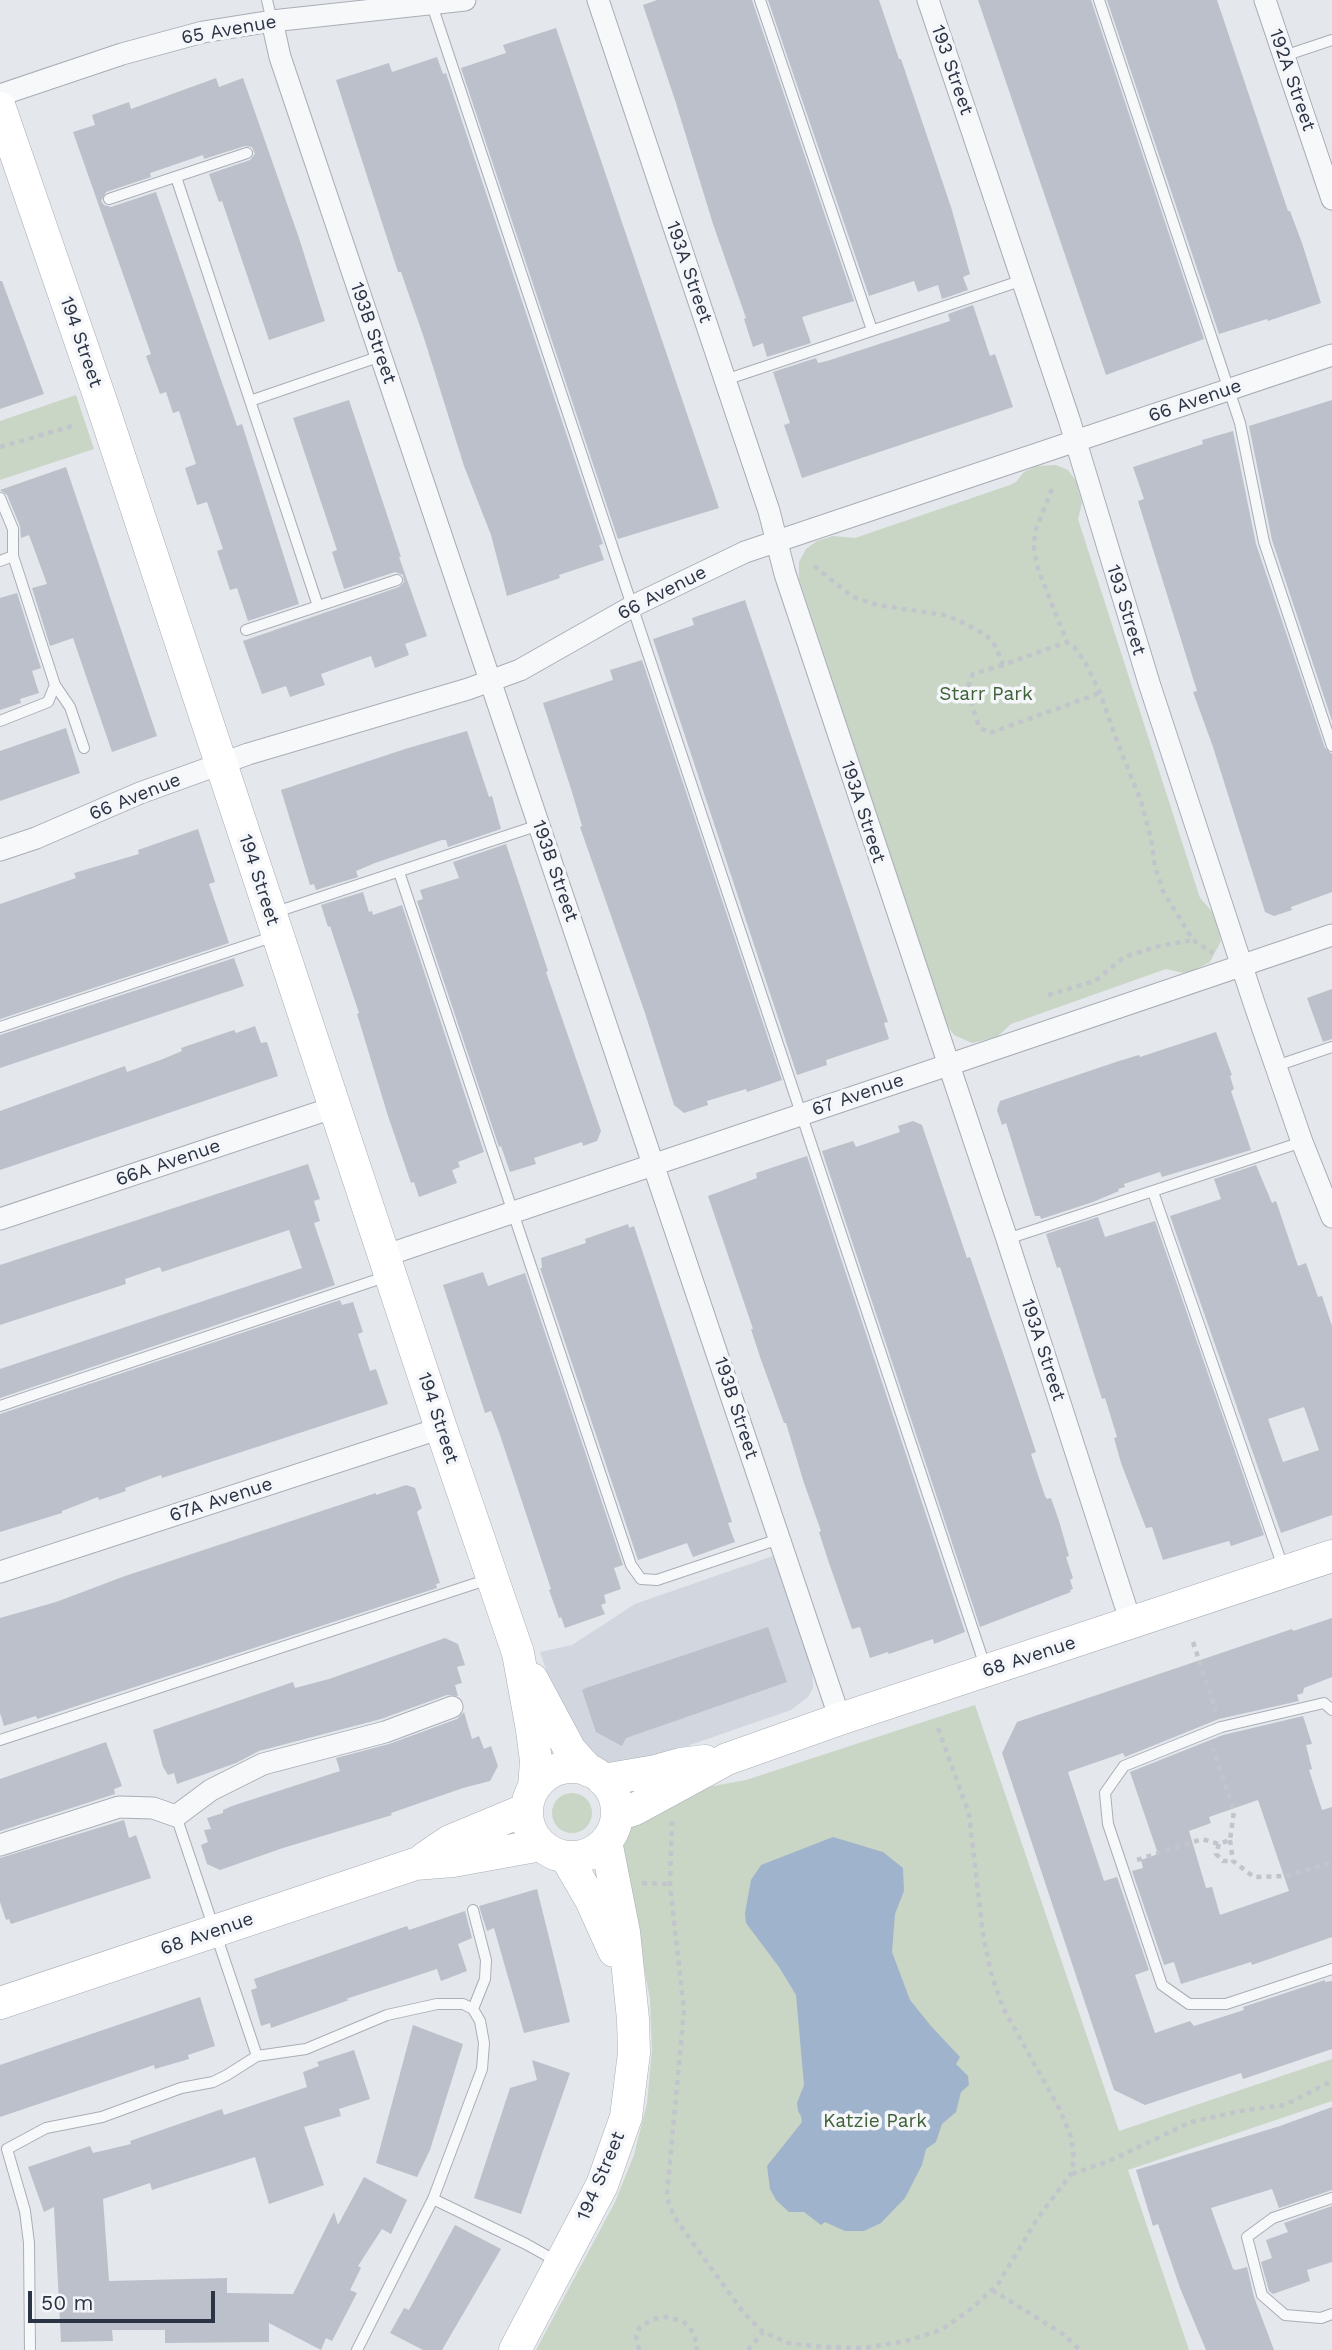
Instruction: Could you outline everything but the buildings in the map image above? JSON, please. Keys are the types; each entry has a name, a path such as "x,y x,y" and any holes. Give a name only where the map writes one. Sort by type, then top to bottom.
{"street":[{"name":"65 Avenue","path":"0,95 122,54 203,32 272,21 465,0"},
{"name":"193A Street","path":"598,0 769,511 785,574 1132,1623"},
{"name":"193 Street","path":"928,0 1076,442 1149,683 1276,1066 1332,1217"},
{"name":"192A Street","path":"1265,0 1332,199"},
{"name":"193B Street","path":"272,21 280,57 840,1719"},
{"name":"194 Street","path":"0,108 102,404 518,1653 536,1761 530,1799"},
{"name":"66 Avenue","path":"0,850 36,838 140,793 221,764 520,670 633,606 721,562 1332,355"},
{"name":"67 Avenue","path":"387,1266 513,1212 1332,935"},
{"name":"66A Avenue","path":"0,1219 335,1107"},
{"name":"67A Avenue","path":"0,1572 441,1428"},
{"name":"68 Avenue","path":"612,1828 635,1809 727,1759 1332,1556"},
{"name":"194 Street","path":"518,1653 570,1750 596,1775"},
{"path":"0,1846 119,1807 153,1808 176,1816 211,1790 263,1764 385,1732 452,1707"},
{"name":"68 Avenue","path":"596,1775 656,1771 681,1764 727,1759"},
{"path":"572,1767 596,1775 613,1794 612,1828 588,1854 553,1851 531,1831 530,1799 541,1779 556,1770 572,1767"},
{"name":"68 Avenue","path":"415,1864 450,1841 530,1799"},
{"name":"194 Street","path":"515,2350 602,2185 626,2117 634,2053 612,1828"},
{"name":"194 Street","path":"553,1851 592,1900 629,1987"},
{"name":"68 Avenue","path":"0,2003 415,1864 553,1851"}],"lane":[{"path":"267,0 272,21"},
{"path":"760,0 872,330"},
{"path":"1099,0 1240,423 1264,542 1332,746"},
{"path":"432,5 987,1671"},
{"path":"1284,56 1332,40"},
{"path":"109,200 247,153"},
{"path":"176,177 318,606"},
{"path":"725,380 1023,280"},
{"path":"250,401 381,356"},
{"path":"0,498 13,529 13,556 55,685 70,707 84,748"},
{"path":"0,561 13,556"},
{"path":"246,630 397,580"},
{"path":"0,721 48,702 55,685"},
{"path":"0,1027 274,925 399,872 539,825"},
{"path":"399,872 631,1565 641,1579 657,1580 779,1539"},
{"path":"1276,1066 1332,1047"},
{"path":"1007,1239 1302,1142"},
{"path":"1153,1192 1284,1572"},
{"path":"0,1406 387,1266"},
{"path":"0,1740 492,1578"},
{"path":"1332,1710 1324,1703 1221,1727 1124,1766 1105,1793 1108,1824 1162,1985 1188,2004 1226,2004 1332,1969"},
{"path":"176,1816 257,2056"},
{"path":"473,1910 485,1960 485,1979 473,2009"},
{"path":"30,2350 29,2243 25,2211 4,2150 46,2128 102,2116 181,2088 213,2082 257,2056 306,2049 387,2015 437,2004 463,2004 473,2009 480,2021 484,2043 482,2068 433,2199 357,2350"},
{"path":"1332,2198 1273,2218 1247,2237 1262,2295 1285,2315 1321,2318 1332,2314"},
{"path":"433,2199 560,2263"}],"path":[{"path":"0,447 76,425"},
{"path":"1052,489 1035,532 1034,550 1038,569 1067,642 1086,664 1100,693 1141,801 1163,891 1193,940 1214,953"},
{"path":"814,566 852,597 877,605 944,615 960,621 986,635 996,647 1003,665"},
{"path":"1067,642 973,674 967,689 979,727 990,733 1100,693"},
{"path":"1048,995 1095,981 1124,957 1159,946 1193,940"},
{"path":"1193,1642 1221,1727"},
{"path":"671,1817 673,1827 670,1884 684,2010 667,2194 669,2205 677,2221 743,2312 763,2332 788,2343 823,2347 864,2348 906,2342 941,2330 992,2290 1037,2219 1072,2174 1074,2159 1071,2137 1059,2108 1003,2008 991,1973 969,1814 938,1728"},
{"path":"1208,1734 1234,1811 1230,1840 1233,1861"},
{"path":"1122,1865 1202,1839 1219,1844 1230,1840"},
{"path":"1219,1844 1216,1854 1223,1861 1233,1861 1254,1877 1287,1876 1332,1862"},
{"path":"638,1883 670,1884"},
{"path":"1072,2174 1110,2161 1191,2122 1285,2105 1332,2081"},
{"path":"992,2290 1063,2334 1080,2350"},
{"path":"639,2350 636,2336 640,2327 653,2319 666,2317 682,2321 690,2327 697,2350"},
{"path":"748,2350 763,2332"}],"shaded area":[{"path":"773,1556 812,1668 813,1688 808,1697 791,1710 686,1748 606,1766 593,1759 559,1707 540,1652 572,1645 635,1604"}],"green space":[{"path":"76,395 94,449 0,480 0,421"},
{"name":"Starr Park","path":"1056,465 1068,470 1076,481 1082,503 1078,519 1200,898 1215,915 1221,941 1210,962 1194,970 1183,973 1166,969 1011,1024 997,1037 972,1043 954,1035 946,1024 799,579 799,562 806,549 817,541 833,536 855,538 1010,485 1024,472 1037,466"},
{"name":"Katzie Park","path":"975,1705 1119,2131 1332,2059 1332,2101 1128,2170 1189,2350 536,2350 615,2202 634,2155 647,2103 652,2050 650,1999 620,1845 626,1833 639,1819 708,1787 746,1780"},
{"path":"572,1793 580,1794 586,1799 591,1805 591,1821 586,1827 580,1832 572,1833 564,1832 558,1827 553,1821 552,1813 553,1805 558,1799 564,1794"}],"water":[{"path":"833,1837 883,1852 903,1868 904,1891 895,1914 892,1952 910,2000 960,2057 956,2064 968,2076 969,2085 961,2092 956,2112 942,2124 936,2142 926,2149 922,2165 905,2198 881,2223 864,2231 845,2231 825,2222 821,2225 804,2212 789,2212 776,2200 770,2189 767,2166 802,2122 797,2103 804,2085 796,1995 746,1923 745,1913 751,1880 761,1865"}]}
